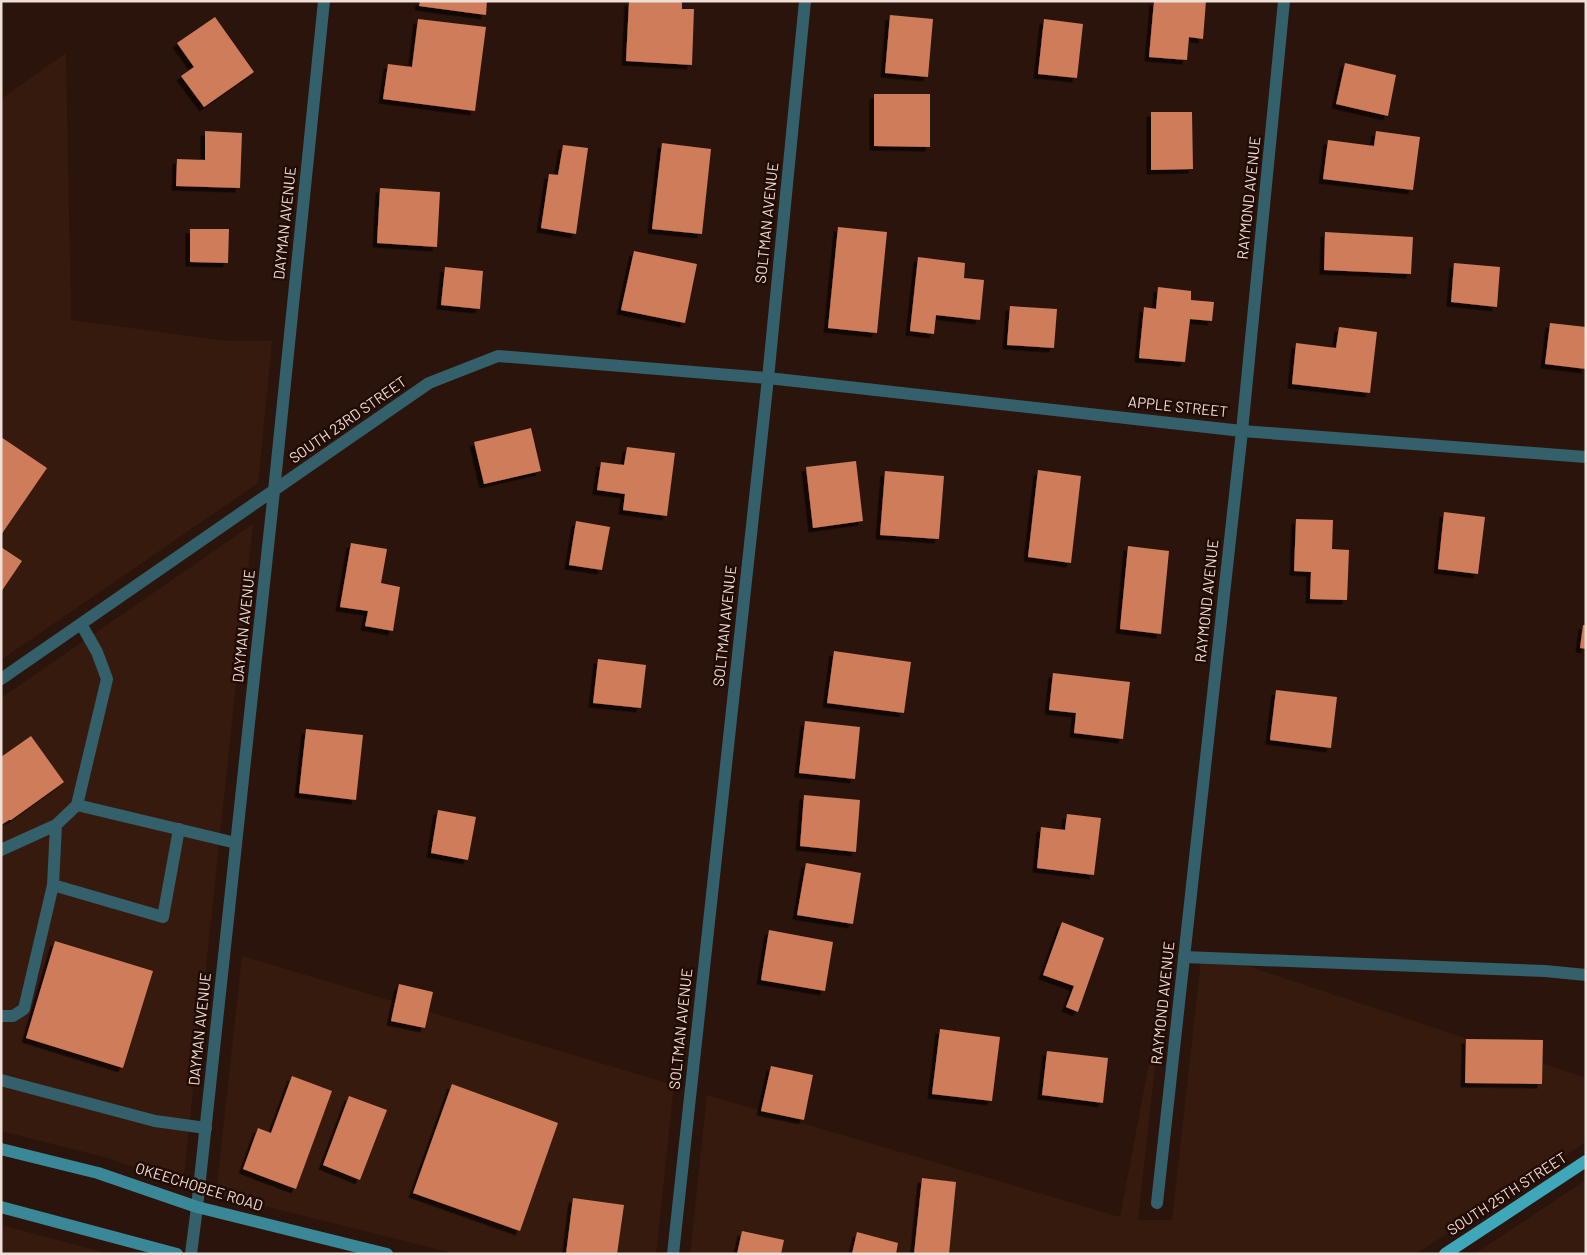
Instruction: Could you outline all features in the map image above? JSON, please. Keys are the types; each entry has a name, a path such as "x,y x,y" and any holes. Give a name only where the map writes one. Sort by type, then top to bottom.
{"main road":[{"name":"OKEECHOBEE ROAD","path":"1,1149 98,1173 198,1207 387,1254"},
{"name":"SOUTH 25TH STREET","path":"1445,1254 1586,1161"},
{"path":"1,1207 177,1254"}],"street":[{"name":"DAYMAN AVENUE","path":"191,1254 198,1207 274,491 324,1"},
{"name":"SOLTMAN AVENUE","path":"673,1254 768,378 805,1"},
{"name":"RAYMOND AVENUE","path":"1157,1203 1242,431 1284,1"},
{"name":"SOUTH 23RD STREET","path":"1,679 429,383 498,356 768,378"},
{"name":"APPLE STREET","path":"768,378 1242,431 1586,457"},
{"path":"1,850 56,825 77,805 107,679 97,652 81,624"},
{"path":"77,805 236,843"},
{"path":"1,1016 13,1016 24,1009 53,885 56,825"},
{"path":"53,885 163,917 179,829"},
{"path":"1184,957 1545,971 1586,975"},
{"path":"1,1080 154,1121 206,1128"}],"shaded area":[{"path":"66,53 71,320 227,341 272,341 258,483 1,660 1,99"},
{"path":"253,524 183,1184 104,1157 1,1131 1,698"},
{"path":"1202,951 1586,1078 1586,1142 1416,1254 690,1254 707,1095 1120,1217 1164,984 1138,1220 1172,1220"},
{"path":"242,956 674,1085 656,1254 456,1254 216,1194"},
{"path":"1586,1180 1586,1254 1474,1254"},
{"path":"1,1225 110,1254 1,1254"}],"building":[{"path":"420,1 487,1 486,15 419,6"},
{"path":"629,1 682,1 682,9 694,9 692,65 626,61"},
{"path":"1154,1 1206,1 1203,39 1189,37 1187,60 1149,57"},
{"path":"890,15 933,19 928,77 885,73"},
{"path":"215,17 254,72 204,107 181,76 194,67 177,43"},
{"path":"418,19 486,27 475,111 383,99 388,64 412,67"},
{"path":"1044,19 1083,24 1077,78 1038,74"},
{"path":"1345,63 1396,75 1388,116 1336,104"},
{"path":"874,94 930,94 930,147 874,146"},
{"path":"1151,112 1192,112 1193,169 1151,170"},
{"path":"205,131 242,133 240,188 176,186 177,159 205,160"},
{"path":"1376,131 1420,137 1413,190 1323,179 1328,140 1374,146"},
{"path":"662,143 711,149 702,234 652,229"},
{"path":"563,145 588,148 576,234 541,228 549,174 558,175"},
{"path":"380,188 440,192 437,247 377,243"},
{"path":"838,227 887,232 877,333 828,328"},
{"path":"190,229 229,229 228,263 190,262"},
{"path":"1325,232 1413,237 1411,274 1324,270"},
{"path":"634,251 697,264 685,323 621,310"},
{"path":"918,257 965,263 964,278 984,280 980,320 936,315 934,334 910,331"},
{"path":"1454,263 1500,267 1497,307 1451,302"},
{"path":"445,267 483,271 480,309 441,305"},
{"path":"1158,287 1191,291 1191,300 1214,302 1212,321 1190,319 1185,362 1139,358 1144,307 1156,309"},
{"path":"1010,306 1057,309 1054,348 1007,345"},
{"path":"1550,323 1586,327 1586,369 1545,364"},
{"path":"1339,327 1377,332 1370,393 1292,384 1296,343 1336,348"},
{"path":"531,428 541,471 484,484 474,442"},
{"path":"1,437 47,468 1,535"},
{"path":"627,447 675,453 667,516 623,510 625,494 597,490 601,462 624,465"},
{"path":"856,461 863,521 813,528 806,467"},
{"path":"1038,470 1081,476 1071,563 1028,557"},
{"path":"885,471 944,476 939,539 880,535"},
{"path":"1444,512 1485,517 1478,574 1438,569"},
{"path":"1296,519 1333,520 1332,549 1349,550 1347,600 1310,599 1311,572 1294,571"},
{"path":"576,521 610,527 602,570 569,565"},
{"path":"351,543 387,549 381,583 400,587 393,631 365,626 368,611 340,607"},
{"path":"1128,546 1169,551 1161,634 1120,629"},
{"path":"1,547 22,561 1,592"},
{"path":"1583,625 1586,625 1586,649 1580,648"},
{"path":"834,651 911,662 904,713 827,703"},
{"path":"598,659 646,665 641,708 593,703"},
{"path":"1053,673 1130,682 1123,739 1074,733 1076,713 1049,710"},
{"path":"1276,690 1337,697 1331,748 1270,740"},
{"path":"805,721 860,727 855,779 799,773"},
{"path":"306,729 363,735 356,800 299,793"},
{"path":"31,736 64,782 11,820 1,825 1,757"},
{"path":"804,795 860,800 856,852 800,846"},
{"path":"438,810 476,817 468,860 431,853"},
{"path":"1067,814 1101,818 1094,875 1037,868 1041,827 1065,830"},
{"path":"806,863 861,873 853,924 797,915"},
{"path":"1062,922 1104,938 1078,1012 1066,1007 1074,986 1043,975"},
{"path":"769,930 833,942 825,991 761,980"},
{"path":"55,941 153,971 123,1068 26,1038"},
{"path":"399,984 433,992 425,1028 391,1021"},
{"path":"940,1029 1000,1037 992,1101 932,1094"},
{"path":"1466,1039 1543,1040 1542,1084 1465,1083"},
{"path":"1047,1051 1108,1058 1103,1103 1042,1095"},
{"path":"771,1066 813,1075 804,1120 761,1111"},
{"path":"292,1076 332,1091 296,1189 243,1169 258,1128 271,1133"},
{"path":"452,1084 558,1123 520,1231 413,1193"},
{"path":"349,1096 387,1110 360,1180 323,1165"},
{"path":"922,1178 956,1182 949,1254 914,1254"},
{"path":"573,1198 624,1205 617,1254 566,1254"},
{"path":"742,1231 784,1240 781,1254 737,1254"},
{"path":"857,1232 898,1243 896,1254 852,1254"}]}
